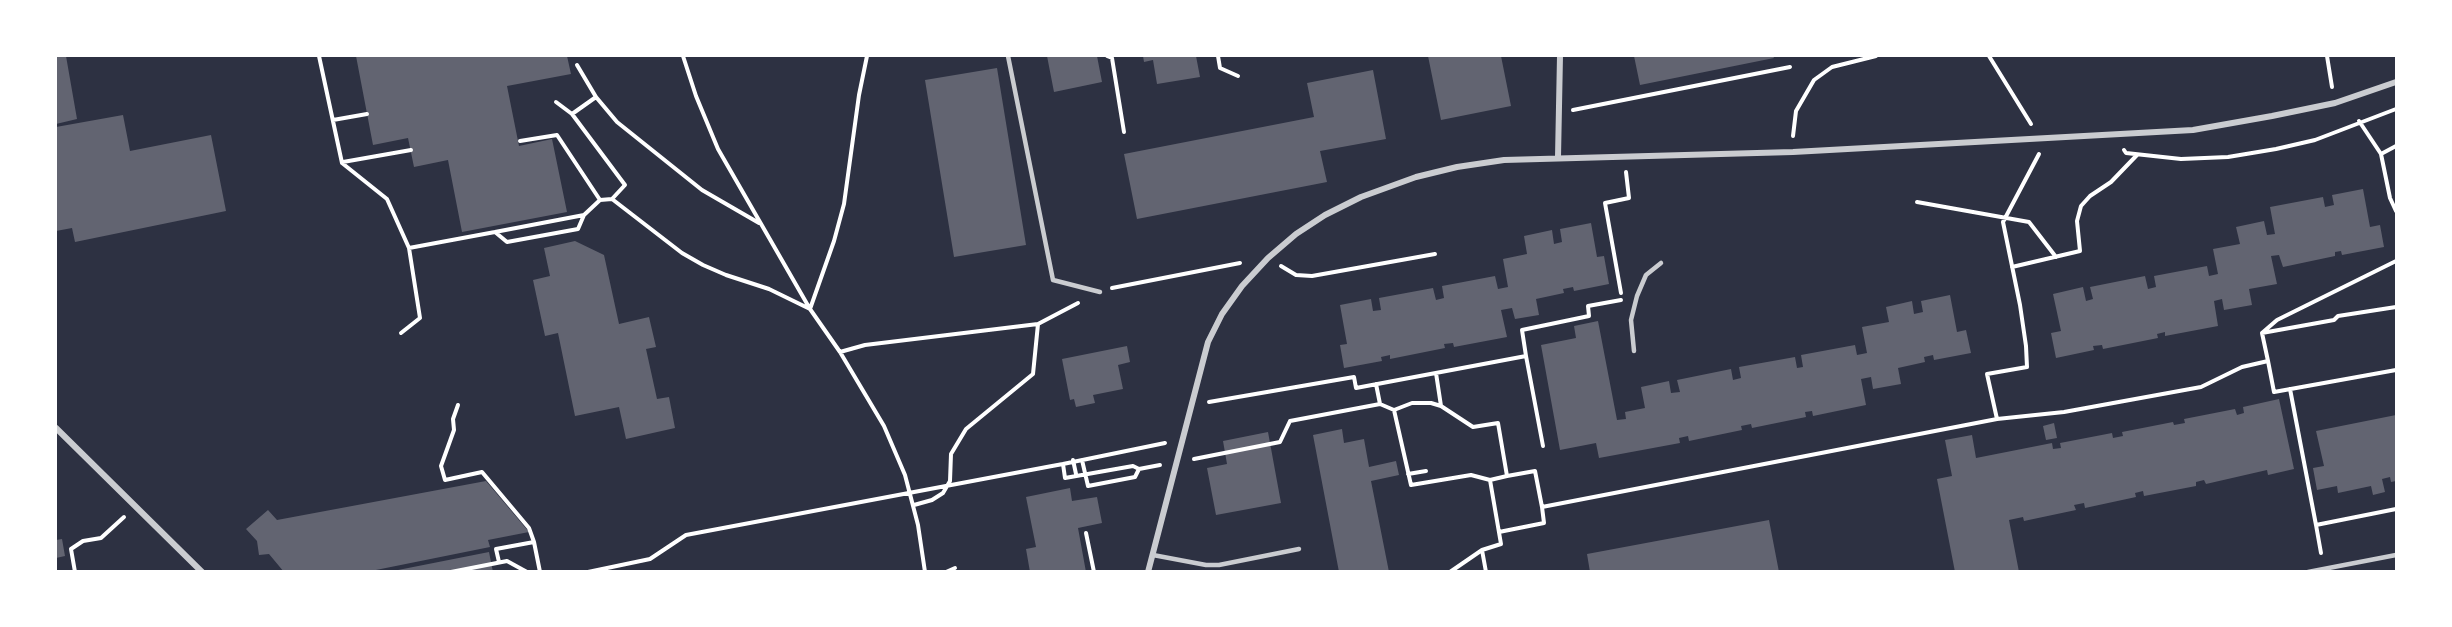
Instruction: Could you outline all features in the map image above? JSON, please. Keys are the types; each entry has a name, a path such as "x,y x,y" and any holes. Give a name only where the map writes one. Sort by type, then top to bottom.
{"street":[{"path":"1558,157 1560,56"},
{"path":"1148,572 1208,342 1222,314 1242,286 1268,258 1296,234 1325,215 1361,197 1400,182 1456,167 1504,160 1793,152 2193,130 2272,117 2335,103 2397,82"},
{"path":"56,428 202,572"}],"lane":[{"path":"1008,56 1053,280 1100,292"},
{"path":"1634,351 1631,320 1637,296 1646,275 1662,263"},
{"path":"1153,555 1212,565 1299,549"},
{"path":"2308,572 2397,555"}],"path":[{"path":"319,56 342,163 387,199 409,248 420,318 401,333"},
{"path":"683,56 696,96 718,149 810,309 840,352 884,426 906,475 914,505 925,572"},
{"path":"810,309 834,241 844,204 859,95 867,56"},
{"path":"1107,56 1112,58 1124,132"},
{"path":"1218,56 1220,68 1238,76"},
{"path":"1793,152 1796,111 1814,80 1832,67 1876,56"},
{"path":"1989,56 2031,125"},
{"path":"2327,56 2335,103"},
{"path":"577,65 596,96 617,122 702,190 760,223"},
{"path":"1558,113 1790,67"},
{"path":"572,114 596,96"},
{"path":"495,232 507,242 578,230 584,216 600,200 612,199 625,185 572,114 556,102"},
{"path":"2112,136 2126,153 2181,159 2228,157 2297,145 2397,109"},
{"path":"333,120 367,114"},
{"path":"2359,121 2381,154 2390,198 2397,211"},
{"path":"520,141 557,135 600,200"},
{"path":"1996,419 1987,374 2027,366 2026,346 2003,222 2043,145"},
{"path":"2381,154 2397,146"},
{"path":"342,163 411,150"},
{"path":"2012,267 2080,251 2077,221 2081,206 2090,196 2111,182 2137,154"},
{"path":"1543,446 1522,330 1589,316 1588,306 1622,300 1605,203 1629,198 1625,156"},
{"path":"612,199 682,253 703,265 769,289 810,309"},
{"path":"1917,202 2029,222 2056,257"},
{"path":"409,248 584,216"},
{"path":"840,352 865,345 1038,324 1100,292 1131,283 1268,258 1296,275 1312,276 1435,254"},
{"path":"2262,333 2283,316 2397,261"},
{"path":"2262,333 2334,320 2338,316 2397,307"},
{"path":"914,505 932,500 943,493 950,481 951,454 966,429 1033,374 1038,324"},
{"path":"2262,333 2274,392 2397,370"},
{"path":"1194,401 1214,403 1354,377 1356,388 1526,356"},
{"path":"1542,507 1996,419 2064,412 2201,387 2242,367 2268,361"},
{"path":"1436,373 1441,406"},
{"path":"1376,384 1380,404"},
{"path":"2290,389 2324,568"},
{"path":"1216,455 1280,442 1290,421 1380,404 1394,410 1412,403 1431,403 1441,406 1473,428 1498,423 1508,476"},
{"path":"458,405 453,419 454,430 441,466 445,480 482,472 530,528 540,572"},
{"path":"1394,410 1411,485 1471,475 1490,480 1535,471 1544,522 1499,532"},
{"path":"588,572 650,559 686,535 1184,439"},
{"path":"1063,464 1065,478 1128,467 1133,466 1139,469 1135,477 1088,486 1082,458 1073,460 1076,474 1074,461"},
{"path":"1408,474 1426,471"},
{"path":"1450,572 1482,550 1501,544 1490,480"},
{"path":"2316,525 2397,508"},
{"path":"75,572 71,549 83,541 101,538 114,527"},
{"path":"1086,533 1094,572"},
{"path":"499,562 496,549 534,542"},
{"path":"1482,550 1486,572"},
{"path":"451,572 507,561 526,572"},
{"path":"946,572 955,568"}],"building":[{"path":"56,56 66,56 77,119 56,124"},
{"path":"356,56 567,56 571,74 507,86 519,146 552,139 567,212 462,232 448,160 414,167 408,138 373,145"},
{"path":"1047,56 1097,56 1102,82 1054,92"},
{"path":"1143,56 1196,56 1200,77 1157,84 1153,60 1144,62"},
{"path":"1428,56 1501,56 1511,106 1441,120"},
{"path":"1634,56 1773,56 1774,58 1640,85"},
{"path":"997,68 1026,245 954,257 925,80"},
{"path":"1373,70 1386,139 1320,151 1327,182 1137,219 1124,154 1314,117 1307,83"},
{"path":"123,115 130,151 211,135 226,211 75,242 72,228 56,231 56,127"},
{"path":"2363,189 2370,227 2380,225 2384,247 2342,255 2341,251 2335,252 2335,256 2283,267 2279,255 2271,256 2277,284 2249,289 2252,305 2224,310 2222,299 2214,301 2218,326 2165,336 2165,332 2157,334 2158,338 2103,349 2102,345 2093,346 2094,350 2056,358 2051,333 2061,331 2053,294 2083,287 2086,301 2093,299 2090,287 2145,276 2148,289 2156,287 2154,276 2207,266 2209,276 2218,274 2213,249 2240,244 2236,227 2264,221 2267,235 2275,234 2270,207 2323,197 2325,207 2334,205 2332,195"},
{"path":"1591,223 1597,257 1604,256 1609,284 1574,291 1573,287 1563,289 1564,293 1536,299 1539,315 1515,319 1512,308 1501,310 1507,337 1454,347 1453,343 1444,344 1445,348 1390,359 1390,355 1381,357 1382,361 1344,368 1340,345 1347,344 1340,305 1371,299 1373,311 1381,310 1379,298 1433,288 1436,300 1444,298 1442,286 1495,276 1498,289 1508,287 1503,259 1527,254 1524,236 1552,230 1554,244 1562,242 1560,229"},
{"path":"575,241 604,255 619,324 649,317 656,347 646,349 657,399 669,397 675,428 626,439 619,407 575,416 558,333 545,336 533,280 550,276 544,248"},
{"path":"1950,295 1957,332 1966,330 1971,353 1934,360 1933,355 1924,357 1925,362 1898,368 1901,384 1873,389 1871,377 1861,379 1866,405 1813,416 1812,411 1805,412 1806,417 1752,428 1751,424 1741,426 1742,430 1689,441 1688,436 1679,438 1680,443 1599,458 1596,443 1560,450 1541,345 1576,338 1574,326 1598,321 1617,420 1626,419 1625,412 1645,408 1641,387 1669,381 1671,393 1680,392 1677,380 1731,369 1733,380 1741,378 1739,367 1795,357 1797,368 1803,367 1801,355 1855,345 1857,355 1867,353 1862,327 1889,322 1886,307 1912,301 1914,314 1923,312 1921,301"},
{"path":"1127,346 1130,362 1118,365 1123,389 1093,395 1095,403 1076,407 1074,399 1070,400 1062,359"},
{"path":"2279,399 2294,469 2268,475 2267,470 2206,484 2204,480 2196,482 2196,486 2144,496 2143,491 2135,493 2136,497 2085,508 2084,503 2074,505 2076,510 2024,521 2023,517 2009,520 2019,572 1955,572 1937,479 1952,476 1945,440 1972,435 1976,458 2052,443 2053,449 2061,448 2060,443 2112,433 2113,438 2123,436 2122,432 2173,422 2174,425 2185,423 2184,419 2235,409 2237,415 2244,413 2243,407"},
{"path":"2396,415 2396,481 2391,482 2390,477 2382,479 2385,492 2373,495 2371,486 2338,493 2337,486 2317,490 2313,468 2324,466 2316,431"},
{"path":"2054,423 2057,438 2046,440 2043,426"},
{"path":"1342,429 1344,443 1364,439 1369,467 1396,461 1399,475 1371,481 1389,572 1339,572 1313,435"},
{"path":"1268,432 1281,503 1216,515 1207,468 1227,464 1223,441"},
{"path":"486,481 529,532 488,540 490,547 366,572 284,572 269,554 259,555 257,541 246,529 268,510 277,520"},
{"path":"1070,488 1072,501 1097,497 1102,523 1078,528 1086,572 1030,572 1026,549 1036,547 1026,497"},
{"path":"1769,520 1779,572 1590,572 1587,554"},
{"path":"62,539 65,556 56,558 56,540"},
{"path":"489,552 493,572 398,572 398,570"}]}
